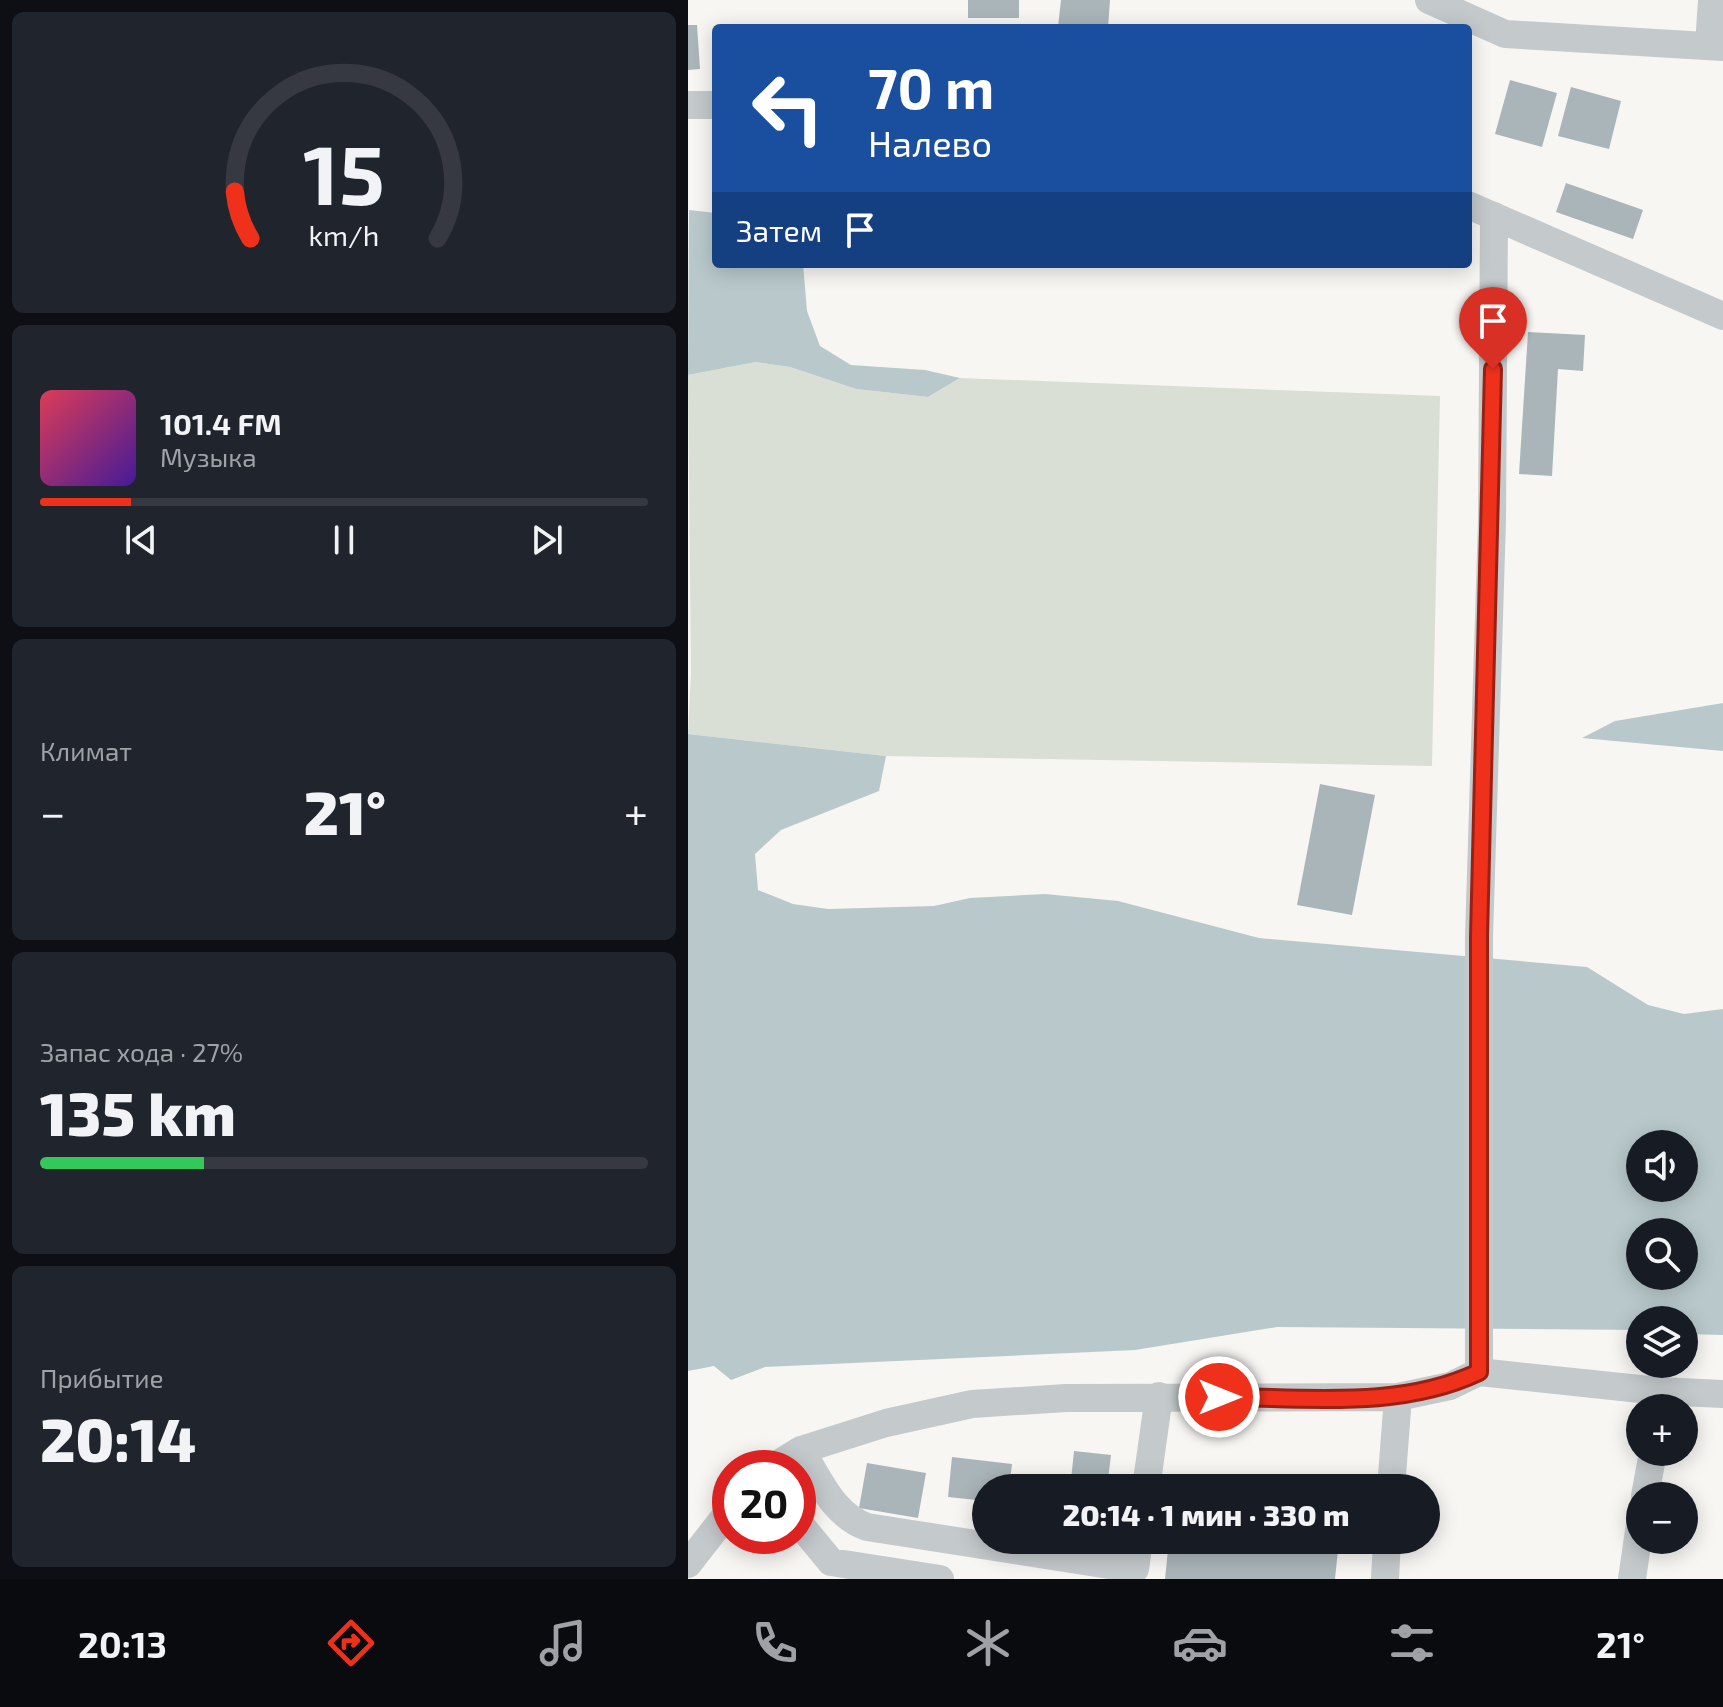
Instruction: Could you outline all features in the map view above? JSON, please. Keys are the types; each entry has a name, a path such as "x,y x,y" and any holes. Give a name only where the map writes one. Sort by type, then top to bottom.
{"street":[{"path":"1429,0 1505,34 1716,47 1712,0"},
{"path":"688,105 712,105"},
{"path":"1472,207 1723,316"},
{"path":"1479,1372 1479,937 1492,521 1494,216"},
{"path":"801,1450 886,1423 972,1404 1159,1396 1398,1397 1450,1386 1479,1372 1626,1395"},
{"path":"1698,1396 1723,1394"},
{"path":"1148,1474 1159,1396"},
{"path":"1392,1474 1398,1397"},
{"path":"816,1474 838,1510 851,1521 867,1527 1134,1574 1137,1554"},
{"path":"688,1564 712,1533"},
{"path":"816,1544 831,1562 940,1579"},
{"path":"1385,1579 1386,1554"},
{"path":"1632,1579 1636,1554"}],"shaded area":[{"path":"689,210 712,213 712,268 803,268 807,311 820,346 851,365 925,370 960,378 928,397 856,389 790,367 756,362 688,375"},
{"path":"756,362 790,367 856,389 928,397 960,378 1440,396 1432,766 886,756 688,734 691,672 688,375"},
{"path":"1723,703 1723,751 1582,738 1615,721"},
{"path":"688,734 886,756 879,791 781,830 755,854 758,890 793,904 828,909 934,906 970,898 1045,894 1118,901 1259,938 1587,967 1648,1005 1684,1014 1723,1009 1723,1335 1698,1334 1698,1306 1626,1306 1626,1330 1277,1327 1135,1350 765,1367 731,1380 714,1366 688,1371"}],"building":[{"path":"968,0 1019,0 1019,18 968,18"},
{"path":"1061,0 1110,0 1108,24 1058,24"},
{"path":"688,25 697,25 700,69 688,70"},
{"path":"1510,80 1557,93 1542,147 1495,134"},
{"path":"1571,87 1621,101 1609,149 1558,136"},
{"path":"1566,183 1643,210 1633,239 1556,212"},
{"path":"1528,332 1585,335 1583,371 1558,369 1552,476 1519,474"},
{"path":"1320,784 1375,795 1352,915 1297,905"},
{"path":"1074,1451 1111,1455 1109,1474 1072,1474"},
{"path":"952,1457 1012,1464 1011,1474 972,1474 972,1500 948,1497"},
{"path":"867,1463 926,1473 918,1518 859,1508"},
{"path":"1168,1554 1338,1554 1335,1579 1165,1579"}],"route":[{"path":"1219,1397 1398,1397 1450,1386 1479,1372 1479,937 1492,521 1493,369"}]}
